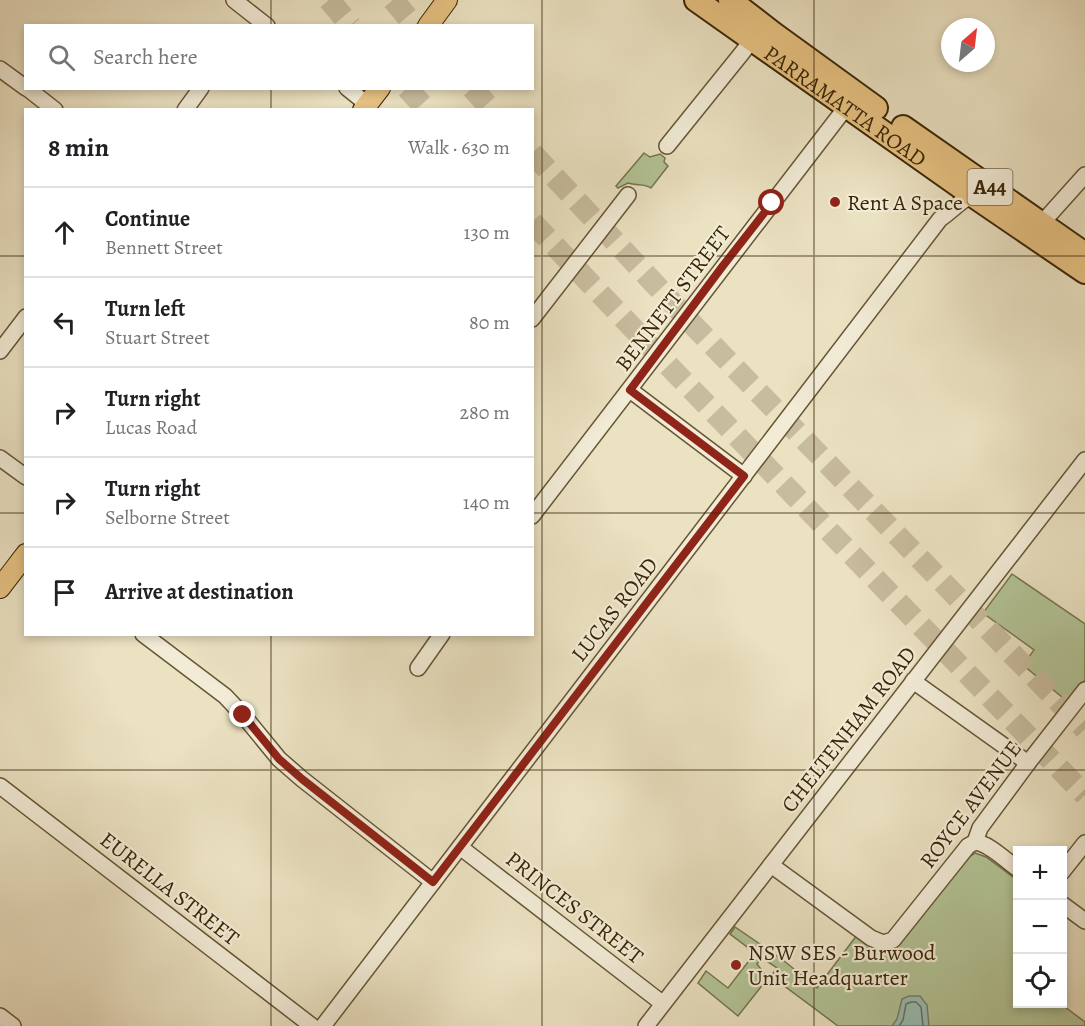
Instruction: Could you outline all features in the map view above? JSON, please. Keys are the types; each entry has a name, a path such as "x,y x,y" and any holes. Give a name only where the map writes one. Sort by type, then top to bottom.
{"highway":[{"name":"PARRAMATTA ROAD","path":"696,0 757,32 895,122 1085,254"},
{"name":"PARRAMATTA ROAD","path":"730,0 757,32 847,106 1085,272"}],"main road":[{"path":"429,24 447,0"},
{"path":"365,107 378,90"},
{"path":"0,588 24,557"}],"street":[{"path":"234,0 258,23"},
{"path":"668,146 757,32"},
{"path":"0,69 24,87"},
{"path":"29,90 52,108"},
{"path":"186,108 200,90"},
{"path":"349,90 365,107"},
{"name":"BENNETT STREET","path":"534,513 847,106"},
{"path":"1042,223 1085,175"},
{"name":"LUCAS ROAD","path":"323,1026 940,219 950,192 949,178"},
{"path":"534,316 628,195"},
{"name":"LUCAS ROAD","path":"940,219 972,195"},
{"path":"0,351 24,320"},
{"path":"630,390 744,476"},
{"path":"0,458 24,476"},
{"name":"CHELTENHAM ROAD","path":"646,1026 1085,460"},
{"path":"146,636 225,696 279,759 302,779 433,882"},
{"path":"418,668 441,636"},
{"path":"913,681 1028,763"},
{"name":"ROYCE AVENUE","path":"771,866 871,938 883,943 893,940 968,846 975,842 980,828 1085,690"},
{"name":"EURELLA STREET","path":"0,786 312,1026"},
{"path":"975,842 987,846 1013,866"},
{"path":"1067,866 1085,843"},
{"name":"PRINCES STREET","path":"460,847 663,1004"},
{"path":"1067,908 1085,921"},
{"path":"0,1016 12,1026"}],"green space":[{"path":"644,153 650,157 660,154 665,158 664,162 668,166 651,188 628,183 618,188 616,186"},
{"path":"1012,574 1085,624 1085,680 1068,702 1023,665 1034,650 983,613"},
{"path":"975,853 986,857 1013,877 1013,1008 1066,1008 1085,1022 1085,1026 838,1026 771,976 777,968 762,958 757,964 768,978 738,1016 698,983 706,971 728,988 755,953 730,934 735,927 783,960 817,988 857,935 876,948 886,949 899,945 967,858"}],"water":[{"path":"909,996 920,996 927,1005 929,1026 892,1026 897,1019 902,999"}],"tunnel":[{"path":"329,0 349,24"},
{"path":"393,0 413,24"},
{"path":"409,90 425,108"},
{"path":"474,90 490,108"},
{"path":"534,155 696,328 1085,729"},
{"path":"534,224 1085,795"}],"place":[{"name":"Rent A Space","path":"835,202"},
{"name":"NSW SES - Burwood Unit Headquarter","path":"736,965"}],"route":[{"path":"243,715 279,759 433,882 744,476 630,390 772,203"}]}
